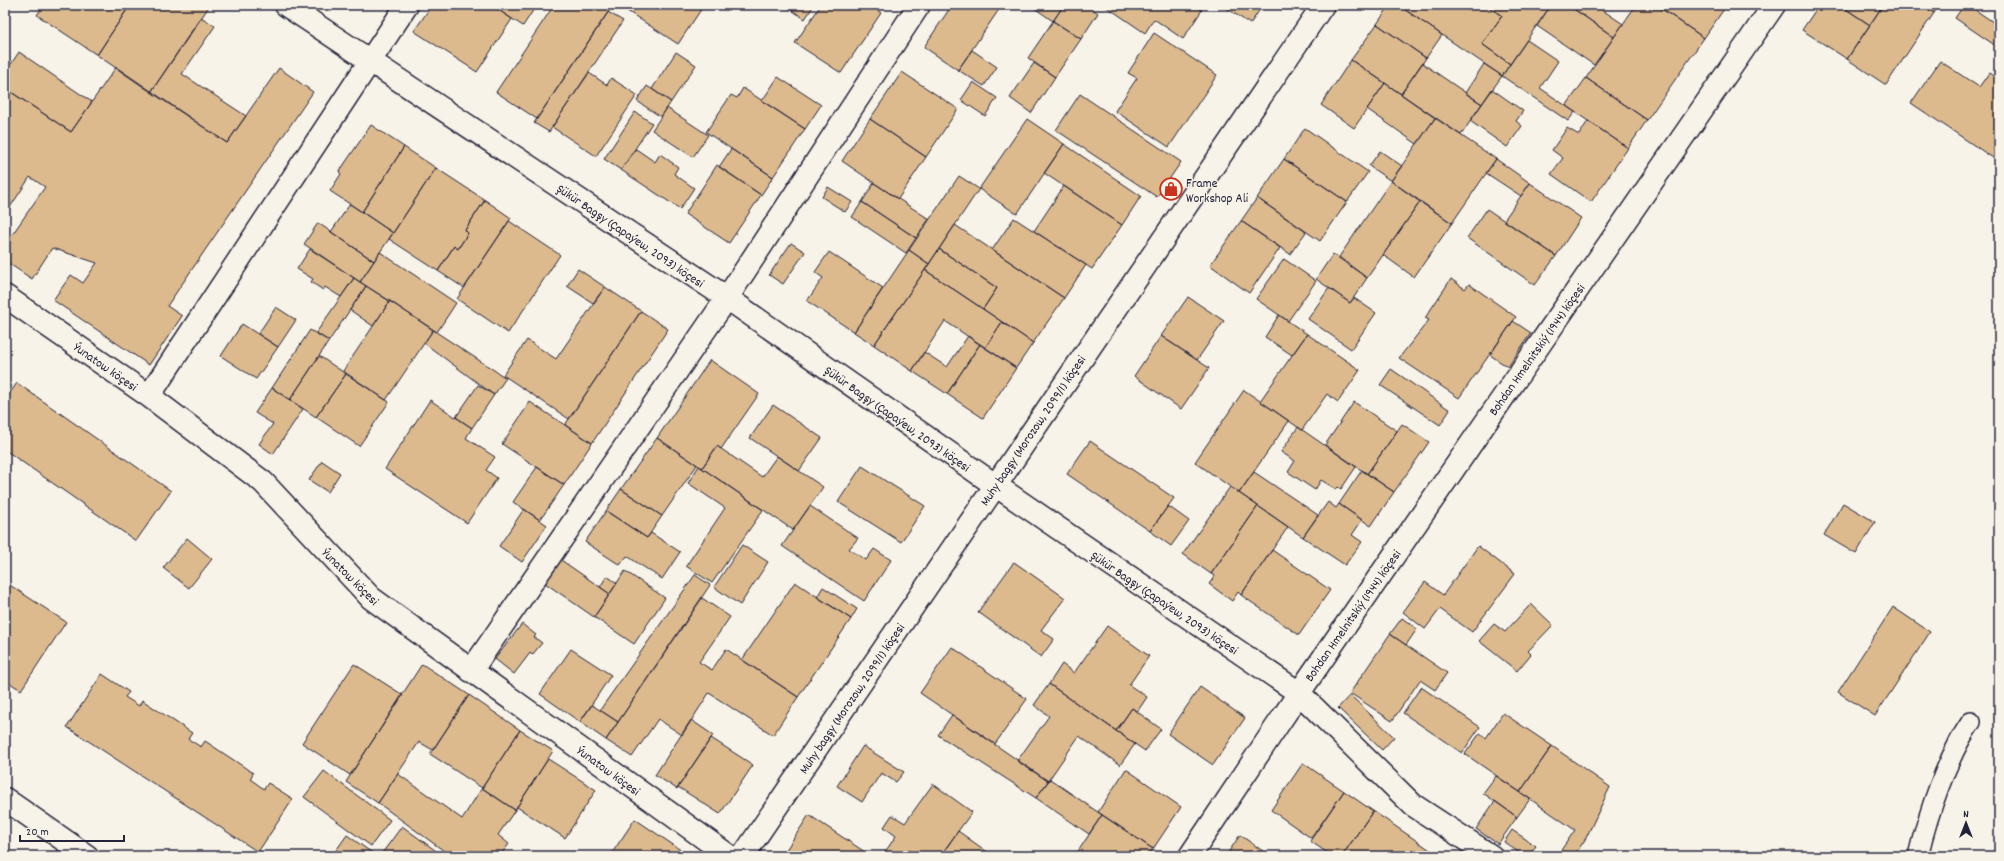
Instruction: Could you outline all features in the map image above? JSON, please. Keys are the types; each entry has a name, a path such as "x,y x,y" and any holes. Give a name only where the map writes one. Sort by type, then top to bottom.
{"street":[{"name":"Şükür Bagşy (Çapaýew, 2093) köçesi","path":"286,5 727,298 995,485 1299,693 1414,805 1491,856"},
{"path":"149,396 407,5"},
{"path":"471,671 727,298 919,5"},
{"name":"Muhy bagşy (Morozow, 2099/1) köçesi","path":"743,856 1323,5"},
{"name":"Bohdan Hmelnitskiý (1944) köçesi","path":"1190,856 1299,693 1774,5"},
{"name":"Ýunatow köçesi","path":"5,296 149,396 262,482 371,598 729,856"},
{"path":"5,799 87,856"}],"lane":[{"path":"1918,856 1925,826 1959,739 1971,722"}],"building":[{"path":"44,5 130,5 97,55 37,15"},
{"path":"130,5 203,5 208,8 151,92 97,55"},
{"path":"432,5 491,5 512,19 477,72 414,31"},
{"path":"491,5 529,5 534,9 523,26"},
{"path":"554,5 613,5 537,119 496,92"},
{"path":"618,5 704,5 678,44"},
{"path":"784,5 814,5 805,19"},
{"path":"821,5 829,5 833,8 835,5 869,5 881,13 841,73 795,43"},
{"path":"952,5 1002,5 958,70 924,47"},
{"path":"1030,5 1064,5 1053,21"},
{"path":"1064,5 1087,5 1098,13 1081,39 1053,21"},
{"path":"1104,5 1194,5 1202,10 1183,39 1154,19 1145,33"},
{"path":"1222,5 1263,5 1250,24"},
{"path":"1390,5 1398,5 1442,35 1426,58 1377,24"},
{"path":"1398,5 1486,5 1502,16 1482,44 1510,64 1502,76"},
{"path":"1486,5 1551,5 1510,64 1482,44 1502,16"},
{"path":"1551,5 1568,5 1614,37 1594,65 1537,26"},
{"path":"1568,5 1595,5 1623,24 1614,37"},
{"path":"1636,5 1656,5 1704,38 1647,120 1586,78"},
{"path":"1656,5 1717,5 1724,9 1704,38"},
{"path":"1819,5 1840,5 1870,25 1847,59 1802,30"},
{"path":"1840,5 1883,5 1870,25"},
{"path":"1883,5 1922,5 1934,13 1886,85 1847,59"},
{"path":"1922,5 1940,5 1934,13"},
{"path":"1964,5 1968,5 1999,26 1999,48 1955,18"},
{"path":"608,12 623,21 549,132 534,123"},
{"path":"201,17 215,26 182,74 246,116 227,143 151,92"},
{"path":"1053,21 1081,39 1055,77 1028,58"},
{"path":"1377,24 1426,58 1401,94 1351,60"},
{"path":"1154,33 1217,75 1169,147 1115,111 1137,78 1128,73"},
{"path":"1527,40 1558,61 1540,88 1575,112 1568,121 1502,76"},
{"path":"972,50 997,67 984,86 958,70"},
{"path":"19,52 92,102 71,132 5,88 5,73"},
{"path":"676,52 696,65 671,102 652,89"},
{"path":"1351,60 1385,83 1354,128 1321,105"},
{"path":"1940,61 1979,87 1989,73 1999,80 1999,162 1911,103"},
{"path":"1034,63 1055,77 1031,113 1010,98"},
{"path":"1422,63 1482,104 1461,135 1401,94"},
{"path":"1484,64 1502,76 1482,104 1465,93"},
{"path":"116,67 227,143 279,68 313,92 167,306 182,316 149,365 53,300 71,275 83,283 97,263 52,248 32,279 5,261 5,245 45,187 30,177 5,215 5,88 71,132"},
{"path":"902,72 958,109 926,157 870,119"},
{"path":"589,73 607,85 611,78 637,95 596,156 552,127"},
{"path":"778,77 821,105 805,129 762,101"},
{"path":"1586,78 1647,120 1628,148 1566,106"},
{"path":"973,82 997,98 985,116 961,100"},
{"path":"1385,83 1435,118 1417,144 1367,109"},
{"path":"647,86 671,102 661,117 637,101"},
{"path":"743,88 805,129 773,177 706,132 731,95 737,98"},
{"path":"1492,89 1523,111 1516,121 1522,126 1507,147 1470,121"},
{"path":"1080,94 1181,162 1157,197 1056,130"},
{"path":"667,108 708,135 693,157 652,130"},
{"path":"635,112 652,123 621,170 604,159"},
{"path":"1435,118 1496,159 1452,223 1391,181"},
{"path":"870,119 926,157 898,199 842,161"},
{"path":"1027,119 1064,144 1017,214 979,189"},
{"path":"1588,121 1628,148 1591,202 1551,174 1563,158 1552,150 1567,128 1579,135"},
{"path":"371,125 404,147 362,212 330,191 341,174 339,172"},
{"path":"1305,128 1368,172 1347,202 1284,159"},
{"path":"1064,144 1141,196 1122,225 1044,173"},
{"path":"404,147 436,168 393,233 362,212"},
{"path":"636,149 655,162 660,154 678,167 674,174 694,188 680,209 621,170"},
{"path":"731,149 773,177 761,195 719,167"},
{"path":"1380,151 1402,166 1391,181 1369,166"},
{"path":"1284,159 1347,202 1320,241 1257,198"},
{"path":"1496,159 1530,183 1521,196 1486,173"},
{"path":"717,165 761,195 729,243 685,214"},
{"path":"436,168 485,200 465,230 468,233 458,249 454,246 438,271 389,239"},
{"path":"959,176 979,189 929,264 909,250"},
{"path":"1391,181 1420,202 1367,278 1339,257"},
{"path":"874,183 929,219 916,238 862,202"},
{"path":"1530,183 1581,218 1556,256 1504,220"},
{"path":"1064,186 1122,225 1092,269 1034,231"},
{"path":"828,187 852,202 845,212 822,197"},
{"path":"1257,198 1306,232 1290,254 1241,221"},
{"path":"485,200 511,218 464,288 438,271 454,246 458,249 468,233 465,230"},
{"path":"862,202 916,238 906,253 852,217"},
{"path":"1420,202 1452,223 1414,277 1383,255"},
{"path":"350,204 393,233 374,261 331,232"},
{"path":"1487,209 1556,256 1535,285 1467,238"},
{"path":"1014,218 1086,265 1064,298 992,250"},
{"path":"509,221 560,255 508,333 457,299"},
{"path":"1241,221 1280,248 1249,293 1210,265"},
{"path":"318,223 374,261 360,282 304,244"},
{"path":"955,225 1064,298 1033,343 983,309 997,288 939,249"},
{"path":"791,243 805,252 783,284 769,275"},
{"path":"310,249 354,278 341,297 325,287 323,290 311,282 313,279 297,269"},
{"path":"939,249 997,288 983,309 925,270"},
{"path":"909,250 929,264 874,345 854,332"},
{"path":"380,252 456,303 437,332 360,282"},
{"path":"829,252 883,288 854,332 807,301 823,278 815,272"},
{"path":"1333,254 1367,278 1350,303 1316,279"},
{"path":"1284,259 1316,281 1288,321 1256,299"},
{"path":"578,269 605,287 593,303 567,286"},
{"path":"925,270 1002,322 985,348 945,321 912,371 874,345"},
{"path":"354,278 366,286 329,341 316,333"},
{"path":"1451,279 1465,289 1469,284 1516,317 1459,398 1399,358 1429,320 1425,318"},
{"path":"366,286 390,301 373,326 350,310"},
{"path":"605,287 641,311 569,419 503,375 527,340 556,359"},
{"path":"1329,288 1350,303 1354,298 1376,313 1351,349 1308,319"},
{"path":"1188,297 1224,321 1197,360 1161,336"},
{"path":"390,301 433,330 386,400 343,371"},
{"path":"276,307 296,320 278,347 258,334"},
{"path":"641,311 668,329 592,443 565,425"},
{"path":"1279,315 1307,334 1292,355 1265,337"},
{"path":"1513,321 1531,333 1508,367 1490,355"},
{"path":"1002,322 1033,343 1016,368 985,348"},
{"path":"242,324 278,347 256,379 221,356"},
{"path":"310,330 329,341 290,400 272,388"},
{"path":"433,330 506,378 494,395 424,343"},
{"path":"1307,334 1360,370 1338,402 1327,394 1302,430 1260,401"},
{"path":"968,336 980,344 947,394 912,371 924,352 947,367"},
{"path":"1161,336 1209,368 1181,409 1134,376"},
{"path":"980,344 1016,368 983,418 947,394"},
{"path":"319,356 346,374 316,417 290,400"},
{"path":"710,360 759,394 721,449 717,446 702,468 657,438"},
{"path":"1391,369 1450,410 1440,425 1380,385"},
{"path":"346,374 389,402 359,446 316,417"},
{"path":"17,383 171,491 136,541 5,450 5,400"},
{"path":"478,385 494,395 472,428 456,417"},
{"path":"272,388 303,409 273,454 259,444 273,424 255,413"},
{"path":"1244,390 1289,421 1239,493 1195,462"},
{"path":"430,400 472,428 466,438 495,457 486,470 497,478 467,523 385,469"},
{"path":"530,402 592,443 564,485 502,444"},
{"path":"1354,402 1397,431 1367,474 1325,445"},
{"path":"773,405 822,438 799,471 750,438"},
{"path":"1402,424 1429,442 1394,492 1367,474"},
{"path":"1298,427 1356,467 1341,489 1338,487 1336,489 1321,480 1315,490 1288,472 1295,461 1281,452"},
{"path":"657,438 697,465 662,516 621,489"},
{"path":"1090,441 1174,498 1150,531 1067,474"},
{"path":"717,446 762,477 777,456 823,487 793,530 702,468"},
{"path":"322,461 340,473 328,492 309,480"},
{"path":"699,466 763,510 712,583 686,566 725,508 688,483"},
{"path":"862,466 925,506 901,542 838,502"},
{"path":"537,467 564,485 540,520 513,502"},
{"path":"1362,470 1394,492 1371,526 1339,504"},
{"path":"1254,472 1318,515 1303,537 1239,493"},
{"path":"1230,487 1258,506 1211,574 1183,554"},
{"path":"621,489 662,516 647,538 606,511"},
{"path":"1328,502 1336,508 1339,504 1362,520 1352,535 1362,542 1345,565 1303,537"},
{"path":"1843,503 1875,522 1856,554 1824,535"},
{"path":"810,506 858,538 849,549 866,560 874,549 891,560 864,601 782,546"},
{"path":"1168,506 1189,521 1171,546 1150,531"},
{"path":"1258,506 1288,527 1241,595 1238,592 1232,601 1209,584 1215,576 1211,574"},
{"path":"524,509 547,525 522,562 499,546"},
{"path":"606,511 647,538 651,533 680,552 662,579 627,556 620,565 585,542"},
{"path":"187,538 212,559 189,588 163,568"},
{"path":"742,545 768,562 740,605 714,587"},
{"path":"1478,546 1515,574 1472,632 1440,609 1425,629 1403,612 1425,582 1443,595"},
{"path":"1272,550 1330,590 1299,635 1241,595"},
{"path":"561,560 610,594 594,617 545,583"},
{"path":"1014,562 1065,598 1041,630 1054,639 1041,657 978,612"},
{"path":"625,571 665,598 634,644 594,617"},
{"path":"695,575 710,585 618,722 600,710"},
{"path":"607,576 617,583 610,594 600,587"},
{"path":"5,582 66,622 21,690 5,680"},
{"path":"795,582 851,619 798,697 742,660"},
{"path":"823,587 857,609 851,619 817,597"},
{"path":"702,598 730,617 699,662 712,670 726,649 798,697 773,735 709,693 682,735 658,719 632,757 606,740"},
{"path":"1531,604 1553,625 1528,651 1531,654 1517,671 1479,641 1494,624 1505,632"},
{"path":"1893,607 1930,632 1875,716 1838,692"},
{"path":"1402,618 1417,629 1406,645 1390,634"},
{"path":"522,624 536,635 534,637 542,643 532,655 530,653 514,674 495,659"},
{"path":"1107,626 1149,656 1129,685 1147,697 1137,712 1132,708 1116,731 1049,684 1062,664 1074,673"},
{"path":"1390,634 1447,673 1435,690 1420,680 1392,721 1350,693"},
{"path":"952,647 1027,699 995,744 920,693"},
{"path":"571,649 611,675 580,722 540,694"},
{"path":"354,664 403,695 350,775 302,743"},
{"path":"422,664 469,695 433,750 419,742 378,803 346,782"},
{"path":"102,674 129,692 125,697 139,706 142,700 192,733 188,739 201,747 205,741 253,773 250,779 264,789 268,783 293,799 258,852 67,727"},
{"path":"1049,684 1135,744 1120,765 1079,736 1048,781 1017,761 1049,716 1034,705"},
{"path":"1200,687 1245,718 1213,765 1168,734"},
{"path":"1421,687 1480,727 1462,753 1403,713"},
{"path":"469,695 520,730 482,788 430,754"},
{"path":"1350,695 1394,737 1382,750 1338,708"},
{"path":"592,705 618,722 606,740 580,722"},
{"path":"1132,708 1161,729 1145,751 1116,731"},
{"path":"1503,713 1552,746 1520,792 1465,754 1480,733 1486,738"},
{"path":"952,715 1048,781 1036,798 938,735"},
{"path":"691,720 713,735 677,789 655,775"},
{"path":"520,730 553,751 515,810 482,788"},
{"path":"711,738 753,765 720,814 678,787"},
{"path":"863,746 904,772 896,782 881,773 862,802 837,786"},
{"path":"1552,746 1610,787 1586,838 1574,856 1557,856 1575,830 1520,792"},
{"path":"548,759 596,790 565,838 517,807"},
{"path":"1303,763 1344,791 1311,838 1271,810"},
{"path":"1126,769 1181,807 1153,849 1098,812"},
{"path":"324,771 390,820 371,846 304,797"},
{"path":"398,774 462,819 482,788 515,810 498,835 509,844 500,856 451,856 378,803"},
{"path":"1496,776 1530,799 1517,817 1483,793"},
{"path":"1050,779 1102,815 1089,834 1036,798"},
{"path":"933,784 972,812 940,856 918,856 908,849 903,856 890,856 885,852 896,836 884,827 892,815 905,823"},
{"path":"1344,791 1373,811 1342,856 1332,856 1310,841"},
{"path":"1495,801 1517,817 1498,844 1476,829"},
{"path":"1373,811 1439,856 1342,856"},
{"path":"809,815 871,856 782,856"},
{"path":"1102,815 1153,849 1148,856 1075,856"},
{"path":"635,819 688,855 688,856 610,856"},
{"path":"402,826 443,856 380,856"},
{"path":"1512,830 1536,846 1528,856 1524,856 1504,842"},
{"path":"958,831 993,856 953,856 945,850"},
{"path":"347,835 375,855 332,856"},
{"path":"1240,835 1270,856 1226,856"}],"place":[{"name":"Frame Workshop Ali","path":"1171,189"}]}
